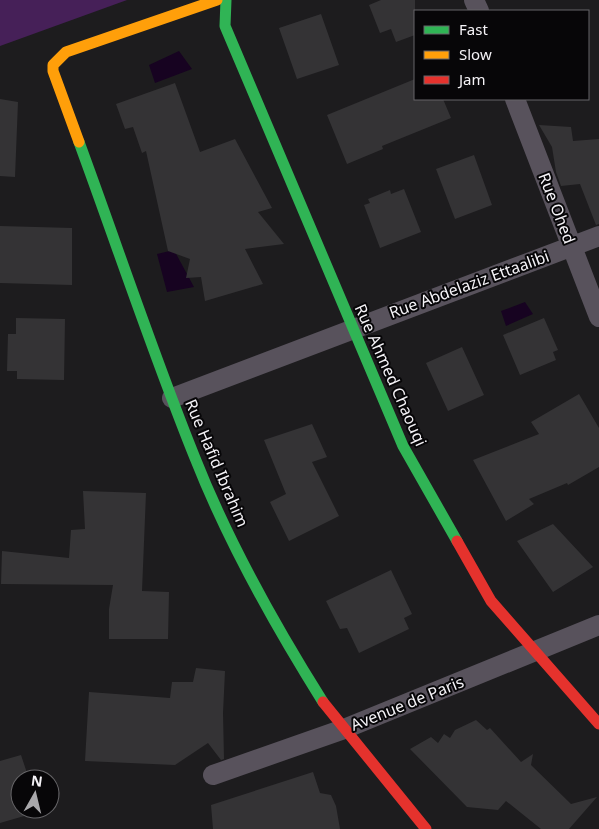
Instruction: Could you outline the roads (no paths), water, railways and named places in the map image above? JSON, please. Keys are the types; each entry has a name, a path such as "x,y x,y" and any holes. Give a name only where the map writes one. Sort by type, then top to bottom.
{"street":[{"name":"Rue Hafid Ibrahim","path":"217,0 66,52 53,65 52,71 195,459 241,560 282,636 326,707 426,829"},
{"name":"Rue Ahmed Chaouqi","path":"226,0 225,26 352,328 408,454 491,600 599,724"},
{"name":"Rue Ohed","path":"515,100 599,317"},
{"name":"Rue Abdelaziz Ettaalibi","path":"172,398 352,328 599,236"},
{"name":"Avenue de Paris","path":"213,775 344,729 599,626"}]}
